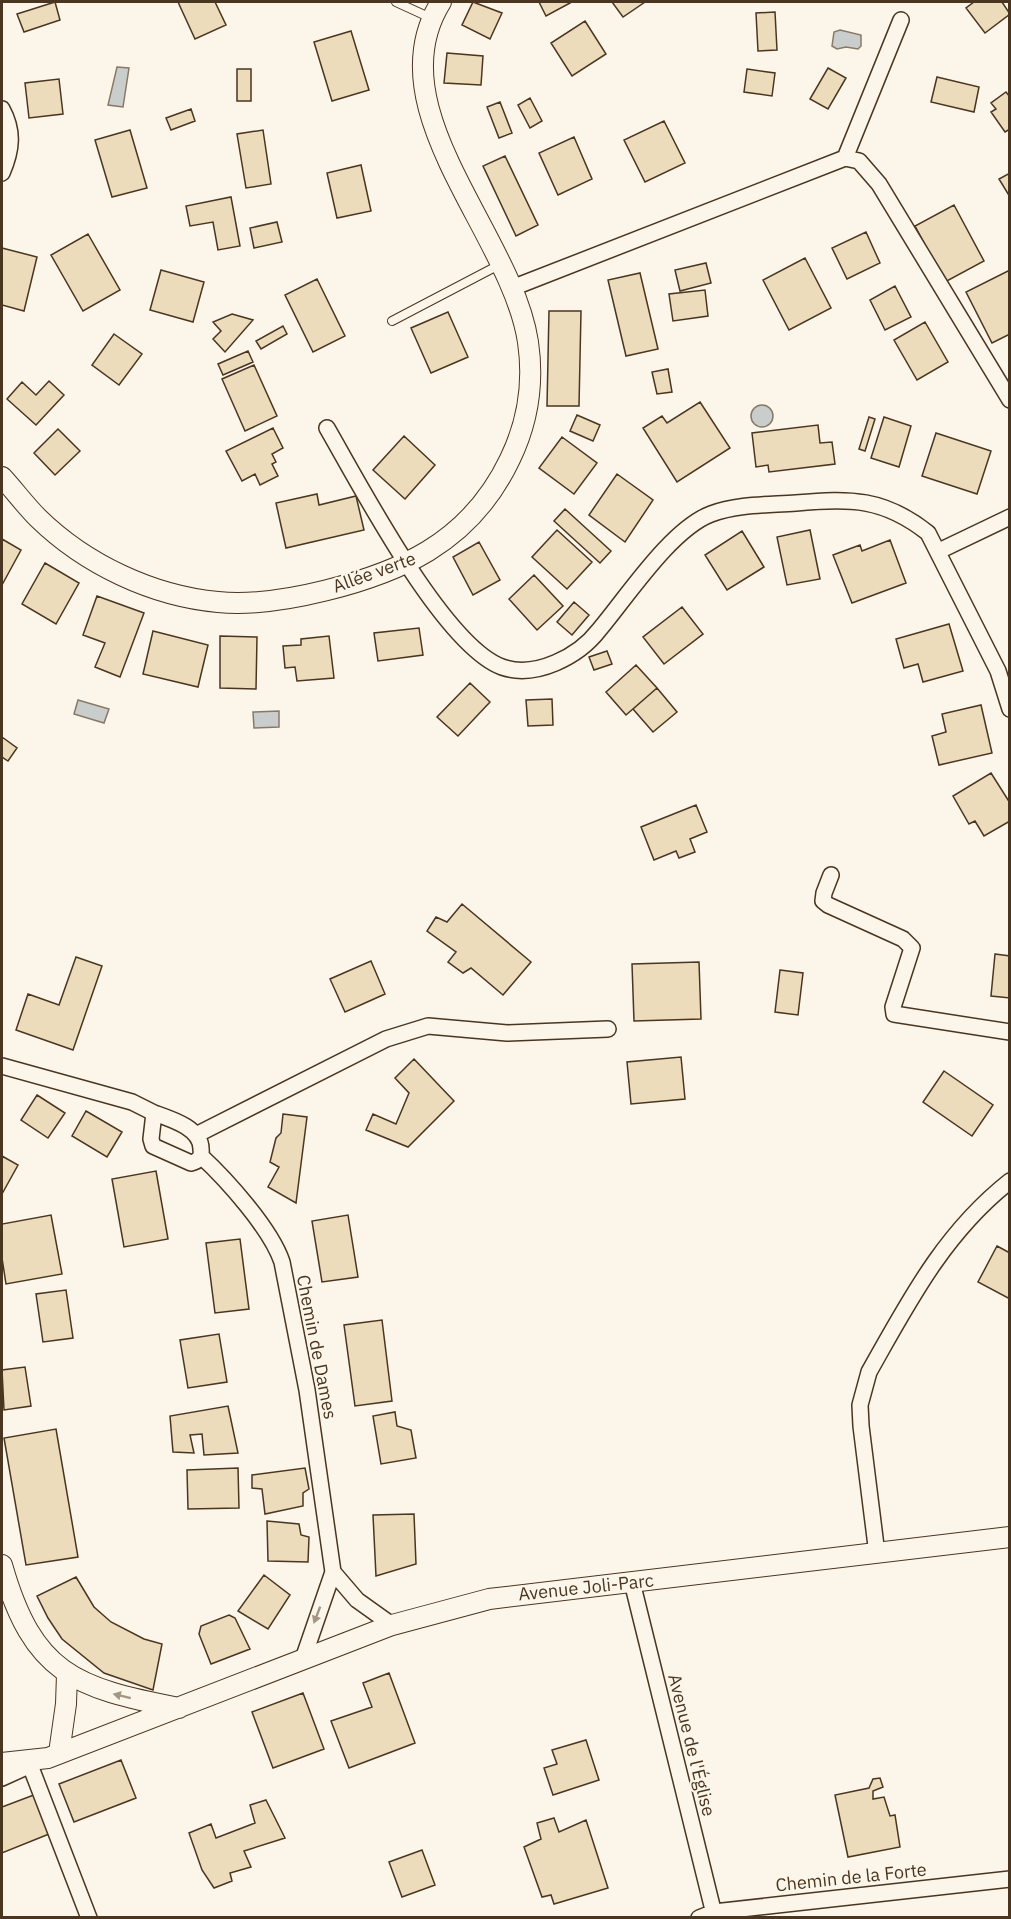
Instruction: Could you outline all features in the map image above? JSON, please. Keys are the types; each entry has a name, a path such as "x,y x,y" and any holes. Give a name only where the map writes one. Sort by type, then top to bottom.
{"street":[{"name":"Allée verte","path":"2,477 38,518 93,560 147,587 177,596 231,603 260,601 338,587 407,564 447,539 476,512 503,475 520,439 530,390 528,341 512,288 433,125 423,90 422,60 436,10"},
{"path":"845,158 901,20"},
{"path":"2,109 8,119 11,137 9,157 2,173"},
{"path":"512,288 845,158 859,161 879,184 1010,400"},
{"path":"327,428 407,564 450,623 470,644 503,667 537,668 563,659 578,650 594,636 675,538 710,514 728,509 836,499 863,501 887,507 911,519 928,533 998,671 1010,709"},
{"path":"939,551 1010,516"},
{"path":"831,875 824,893 824,901 828,905 903,939 912,948 893,1007 894,1014 1010,1032"},
{"path":"196,1135 386,1039 415,1028 428,1026 507,1033 608,1029"},
{"path":"2,1066 132,1102 180,1123 196,1135 201,1144 201,1156 191,1163 153,1146 151,1139 154,1113"},
{"name":"Chemin de Dames","path":"201,1156 221,1174 249,1210 278,1251 282,1262 307,1389 333,1572"},
{"path":"877,1554 860,1406 869,1372 932,1263 979,1206 1010,1181"},
{"name":"Avenue Joli-Parc","path":"2,1763 45,1759 392,1625 506,1596 1010,1537"},
{"path":"2,1565 16,1608 30,1635 47,1657 67,1674 94,1688 122,1697 179,1708"},
{"path":"333,1572 357,1600 392,1625"},
{"path":"303,1659 333,1572"},
{"name":"Avenue de l'Église","path":"632,1582 714,1915"},
{"path":"67,1674 66,1704 45,1759 88,1917"},
{"path":"2,1778 45,1759"},
{"name":"Chemin de la Forte","path":"699,1917 1010,1879"}],"lane":[{"path":"396,2 436,10"},
{"path":"392,321 500,264"}],"shaded area":[{"path":"840,30 861,35 861,46 858,49 846,47 837,49 832,46 834,32"},
{"path":"117,67 129,68 123,107 108,105"},
{"path":"758,405 766,405 773,412 773,420 766,427 758,427 751,420 751,412"},
{"path":"78,700 109,709 104,723 74,714"},
{"path":"279,711 279,727 254,728 253,712"}],"building":[{"path":"55,2 60,20 24,32 17,14"},
{"path":"178,2 215,2 226,25 195,39"},
{"path":"473,2 502,13 490,39 462,25"},
{"path":"539,2 569,2 570,3 546,16"},
{"path":"612,2 645,2 623,17"},
{"path":"974,2 1002,2 1010,14 985,33 966,8"},
{"path":"775,12 777,50 758,51 756,13"},
{"path":"585,21 606,54 572,76 551,43"},
{"path":"351,31 369,90 332,101 314,42"},
{"path":"447,53 483,56 481,85 444,83"},
{"path":"828,68 846,78 828,109 810,99"},
{"path":"237,69 251,69 251,101 237,101"},
{"path":"747,69 775,73 772,96 744,92"},
{"path":"937,77 979,87 974,112 931,102"},
{"path":"59,79 63,114 29,118 25,83"},
{"path":"1006,92 1010,97 1010,129 1005,132 991,112 996,109 991,103"},
{"path":"530,98 542,121 530,128 518,105"},
{"path":"500,102 512,133 499,138 487,107"},
{"path":"191,109 195,121 171,130 166,118"},
{"path":"664,121 685,163 645,182 624,140"},
{"path":"130,130 147,188 112,197 95,140"},
{"path":"263,130 271,184 246,188 237,134"},
{"path":"574,137 592,179 558,195 539,153"},
{"path":"505,156 538,225 516,236 483,166"},
{"path":"361,165 371,211 337,218 327,173"},
{"path":"1010,173 1010,197 999,179"},
{"path":"231,197 240,246 218,250 213,222 190,226 186,206"},
{"path":"954,205 984,261 945,282 915,226"},
{"path":"277,222 282,242 254,248 250,228"},
{"path":"866,232 880,263 847,279 832,248"},
{"path":"88,234 120,290 83,311 51,255"},
{"path":"2,248 37,257 24,311 2,305"},
{"path":"805,258 831,308 789,330 763,280"},
{"path":"706,263 711,283 680,291 675,270"},
{"path":"161,270 204,282 193,322 150,310"},
{"path":"1010,270 1010,334 992,343 966,292"},
{"path":"640,273 658,349 626,356 608,280"},
{"path":"317,279 345,336 313,352 285,295"},
{"path":"895,286 911,317 885,330 870,300"},
{"path":"705,290 708,316 673,321 669,294"},
{"path":"549,311 581,311 579,406 547,406"},
{"path":"448,312 468,357 431,373 411,328"},
{"path":"232,314 253,320 225,352 213,339 221,331 213,322"},
{"path":"925,322 948,362 917,380 894,340"},
{"path":"283,326 287,334 261,349 256,341"},
{"path":"114,334 142,354 119,385 92,365"},
{"path":"248,351 253,362 223,375 218,364"},
{"path":"254,365 277,416 245,431 222,379"},
{"path":"668,369 672,392 657,394 652,372"},
{"path":"49,381 64,395 36,425 7,399 22,382 36,395"},
{"path":"700,402 730,448 677,482 643,428 662,416 667,423"},
{"path":"577,415 600,425 593,441 570,431"},
{"path":"869,417 875,419 865,451 859,449"},
{"path":"884,417 911,426 899,467 871,458"},
{"path":"818,425 820,443 832,442 835,464 769,472 768,465 756,467 752,433"},
{"path":"273,428 283,448 272,454 276,462 272,464 278,476 260,485 255,474 242,481 226,451"},
{"path":"58,429 80,451 55,475 34,453"},
{"path":"936,433 991,451 977,494 922,476"},
{"path":"404,436 435,465 405,499 373,470"},
{"path":"562,437 597,463 574,494 539,468"},
{"path":"617,474 653,500 625,542 589,515"},
{"path":"317,494 319,505 356,496 364,530 286,548 276,503"},
{"path":"565,509 611,551 600,563 554,521"},
{"path":"557,530 592,562 567,589 532,557"},
{"path":"810,530 820,579 787,585 777,537"},
{"path":"742,531 764,567 727,590 705,555"},
{"path":"2,539 21,550 2,585"},
{"path":"890,540 906,583 852,603 833,555 860,545 862,551"},
{"path":"479,542 500,580 473,595 453,557"},
{"path":"45,563 79,583 56,624 22,604"},
{"path":"534,575 563,606 537,630 509,599"},
{"path":"97,596 144,613 120,677 95,667 105,643 83,635"},
{"path":"574,602 589,615 572,635 557,622"},
{"path":"682,607 703,634 664,664 643,637"},
{"path":"949,624 963,671 923,682 918,664 904,668 896,639"},
{"path":"419,628 423,655 378,661 374,633"},
{"path":"153,631 208,645 198,687 143,674"},
{"path":"220,636 257,637 256,689 220,688"},
{"path":"329,636 334,678 297,681 295,667 285,668 283,646 301,645 301,639"},
{"path":"607,651 612,664 594,670 589,657"},
{"path":"636,665 657,688 626,715 606,692"},
{"path":"470,683 490,702 458,736 437,717"},
{"path":"657,688 677,712 653,732 633,709"},
{"path":"552,699 553,725 528,726 526,700"},
{"path":"981,705 992,753 939,765 932,736 946,732 942,714"},
{"path":"2,737 17,748 8,761 2,757"},
{"path":"991,773 1010,803 1010,821 984,836 975,821 969,824 953,796"},
{"path":"696,805 707,832 690,839 695,852 679,858 676,851 654,860 641,827"},
{"path":"462,904 531,962 503,995 471,968 463,973 448,962 456,952 427,931 436,917 447,922"},
{"path":"995,954 1010,956 1010,998 991,996"},
{"path":"76,957 102,966 73,1050 16,1030 28,994 59,1005"},
{"path":"371,961 385,994 345,1012 330,979"},
{"path":"699,962 701,1019 634,1021 632,964"},
{"path":"780,970 803,973 798,1015 775,1012"},
{"path":"681,1057 685,1099 631,1104 627,1062"},
{"path":"414,1059 454,1101 408,1147 366,1130 373,1114 396,1124 409,1093 395,1078"},
{"path":"944,1071 993,1105 972,1136 923,1102"},
{"path":"37,1095 65,1113 48,1138 21,1120"},
{"path":"86,1111 122,1132 107,1157 72,1136"},
{"path":"283,1114 307,1117 296,1203 268,1187 279,1167 270,1162 276,1138 281,1133"},
{"path":"2,1156 18,1165 2,1194"},
{"path":"156,1171 168,1239 124,1247 112,1179"},
{"path":"51,1215 62,1274 6,1284 2,1258 2,1224"},
{"path":"348,1215 358,1277 322,1282 312,1221"},
{"path":"240,1239 249,1309 215,1313 206,1243"},
{"path":"997,1246 1010,1253 1010,1299 978,1282"},
{"path":"66,1290 73,1338 43,1342 36,1294"},
{"path":"382,1320 392,1401 355,1406 344,1325"},
{"path":"219,1334 227,1382 188,1388 180,1340"},
{"path":"25,1367 31,1406 4,1410 2,1370"},
{"path":"228,1406 238,1453 204,1455 202,1434 190,1435 194,1453 173,1452 170,1416"},
{"path":"395,1412 397,1426 411,1430 416,1458 381,1464 373,1416"},
{"path":"56,1429 78,1557 26,1565 4,1438"},
{"path":"238,1468 239,1508 188,1509 187,1470"},
{"path":"305,1468 309,1489 303,1493 303,1506 265,1514 262,1489 252,1488 252,1475"},
{"path":"414,1514 416,1564 376,1576 373,1515"},
{"path":"267,1521 299,1524 301,1535 309,1537 308,1562 268,1561"},
{"path":"264,1575 290,1595 268,1629 238,1611"},
{"path":"76,1577 94,1607 111,1622 144,1639 162,1644 153,1690 104,1673 62,1639 37,1596"},
{"path":"229,1615 235,1618 250,1649 211,1664 199,1634 201,1626"},
{"path":"389,1673 415,1743 349,1768 331,1721 372,1707 363,1683"},
{"path":"303,1693 324,1749 273,1768 252,1712"},
{"path":"586,1740 599,1780 553,1795 544,1768 557,1764 552,1750"},
{"path":"121,1760 136,1798 74,1822 59,1784"},
{"path":"880,1778 883,1787 873,1791 873,1799 884,1797 890,1816 895,1815 900,1847 848,1857 835,1795 869,1788 873,1779"},
{"path":"39,1793 54,1832 2,1853 2,1807"},
{"path":"266,1800 285,1838 244,1851 251,1867 230,1873 232,1881 214,1888 202,1870 189,1833 211,1824 216,1838 255,1823 250,1805"},
{"path":"554,1818 559,1832 586,1820 608,1888 554,1904 551,1895 542,1897 524,1847 541,1839 537,1823"},
{"path":"422,1850 435,1885 402,1897 389,1862"}]}
